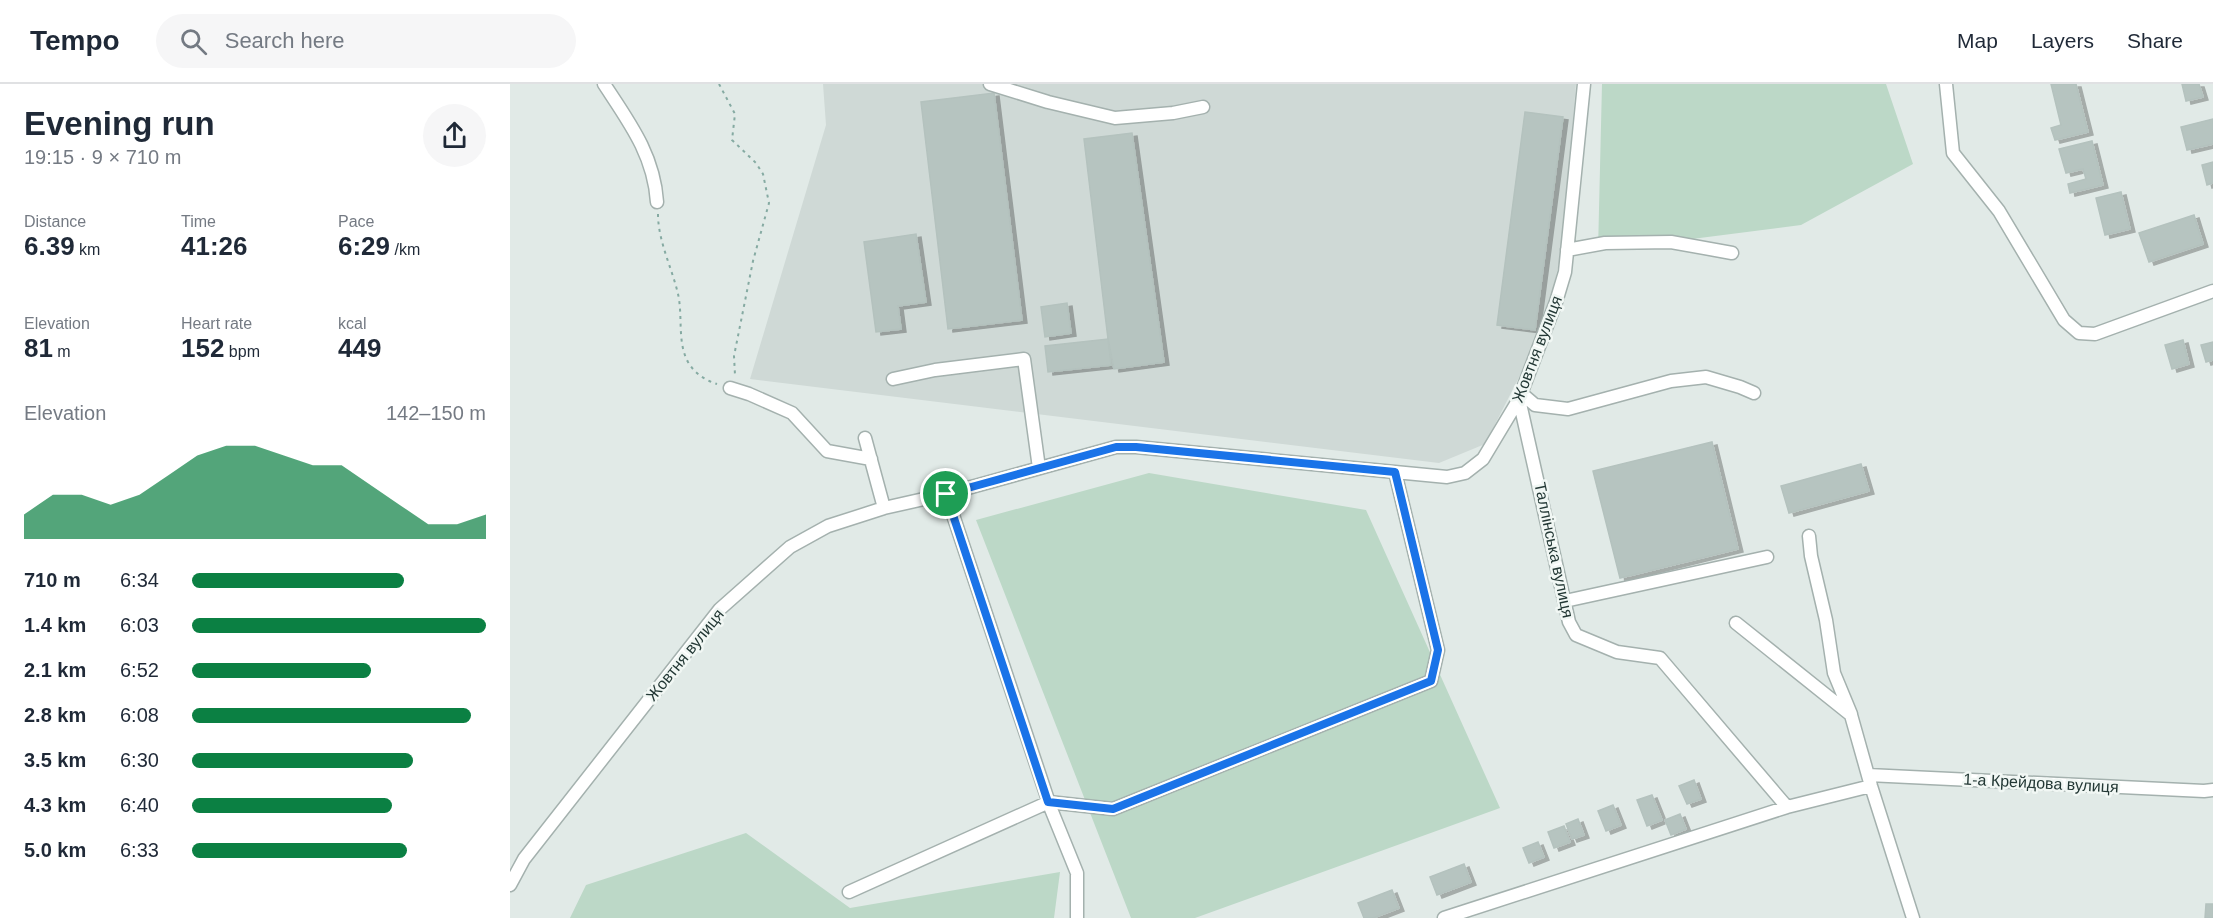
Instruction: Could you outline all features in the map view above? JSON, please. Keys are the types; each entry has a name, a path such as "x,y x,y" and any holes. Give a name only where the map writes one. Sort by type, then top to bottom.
{"street":[{"path":"604,84 648,156 656,181 657,202"},
{"path":"990,84 1048,102 1115,118 1173,113 1203,107"},
{"name":"Жовтня вулиця","path":"510,885 524,859 720,609 790,547 828,526 884,508 946,494 1116,447 1136,447 1447,477 1465,473 1483,459 1520,396 1556,302 1565,272 1584,84"},
{"path":"1946,84 1953,153 1999,211 2064,320 2079,333 2095,334 2213,291"},
{"path":"1567,250 1605,243 1671,242 1732,253"},
{"path":"893,379 935,370 1024,359 1039,468"},
{"path":"1520,396 1535,405 1568,409 1671,381 1706,377 1754,393"},
{"path":"730,388 792,413 827,451 871,459"},
{"name":"Таллінська вулиця","path":"1520,396 1564,601 1569,622 1576,635 1617,652 1660,658 1787,807"},
{"path":"865,438 884,508"},
{"path":"849,892 1048,802 1113,809 1431,681 1438,650 1395,472"},
{"path":"946,494 1048,802 1077,873 1077,918"},
{"path":"1809,536 1834,673 1851,715 1869,781 1913,918"},
{"path":"1564,601 1767,557"},
{"path":"1736,623 1851,715"},
{"path":"1444,918 1869,781"},
{"name":"1-а Крейдова вулиця","path":"1869,781 2210,792"}],"path":[{"path":"719,84 735,114 732,140 756,163 763,174 769,203 753,261 734,356 735,376"},
{"path":"657,202 659,226 678,295 681,336 688,361 705,380 730,388"}],"shaded area":[{"path":"823,84 1576,84 1561,255 1543,330 1485,444 1439,463 750,379 826,125"}],"green space":[{"path":"1602,84 1886,84 1913,164 1801,225 1598,251"},
{"path":"1149,473 1366,510 1500,808 1195,918 1131,918 976,520"},
{"path":"746,833 850,908 1060,872 1054,918 570,918 586,885"}],"building":[{"path":"2051,84 2076,84 2088,132 2055,140 2051,128 2061,125"},
{"path":"2182,84 2199,84 2203,97 2186,101"},
{"path":"994,93 1022,320 948,329 921,102"},
{"path":"1525,112 1563,117 1535,330 1497,325"},
{"path":"2213,119 2213,144 2187,150 2181,127"},
{"path":"1132,133 1164,362 1114,369 1108,339 1084,139"},
{"path":"2092,141 2103,185 2070,193 2068,184 2086,179 2083,169 2066,173 2059,149"},
{"path":"2213,162 2213,183 2207,185 2202,165"},
{"path":"2121,192 2130,229 2105,235 2096,198"},
{"path":"2194,215 2203,244 2149,262 2139,233"},
{"path":"916,234 926,302 898,306 901,329 876,332 864,242"},
{"path":"1067,303 1071,333 1045,337 1041,307"},
{"path":"1108,339 1111,365 1048,372 1045,346"},
{"path":"2183,340 2189,364 2172,369 2165,345"},
{"path":"2213,342 2213,360 2206,362 2201,345"},
{"path":"1712,442 1738,549 1620,578 1593,471"},
{"path":"1861,464 1869,491 1789,513 1781,486"},
{"path":"1694,780 1701,799 1687,804 1679,786"},
{"path":"1652,795 1662,820 1647,826 1637,800"},
{"path":"1613,805 1621,825 1606,831 1598,811"},
{"path":"1680,814 1686,829 1671,835 1665,820"},
{"path":"1578,819 1584,835 1572,839 1566,824"},
{"path":"1564,826 1570,842 1554,848 1548,832"},
{"path":"1538,842 1544,857 1529,863 1523,848"},
{"path":"1464,864 1471,882 1437,895 1430,877"},
{"path":"1392,890 1399,908 1373,918 1364,918 1358,903"},
{"path":"2206,904 2213,904 2213,918 2205,918"}],"route":[{"path":"1116,447 1395,472 1438,650 1431,681 1113,809 1048,802 946,494 1116,447"}]}
